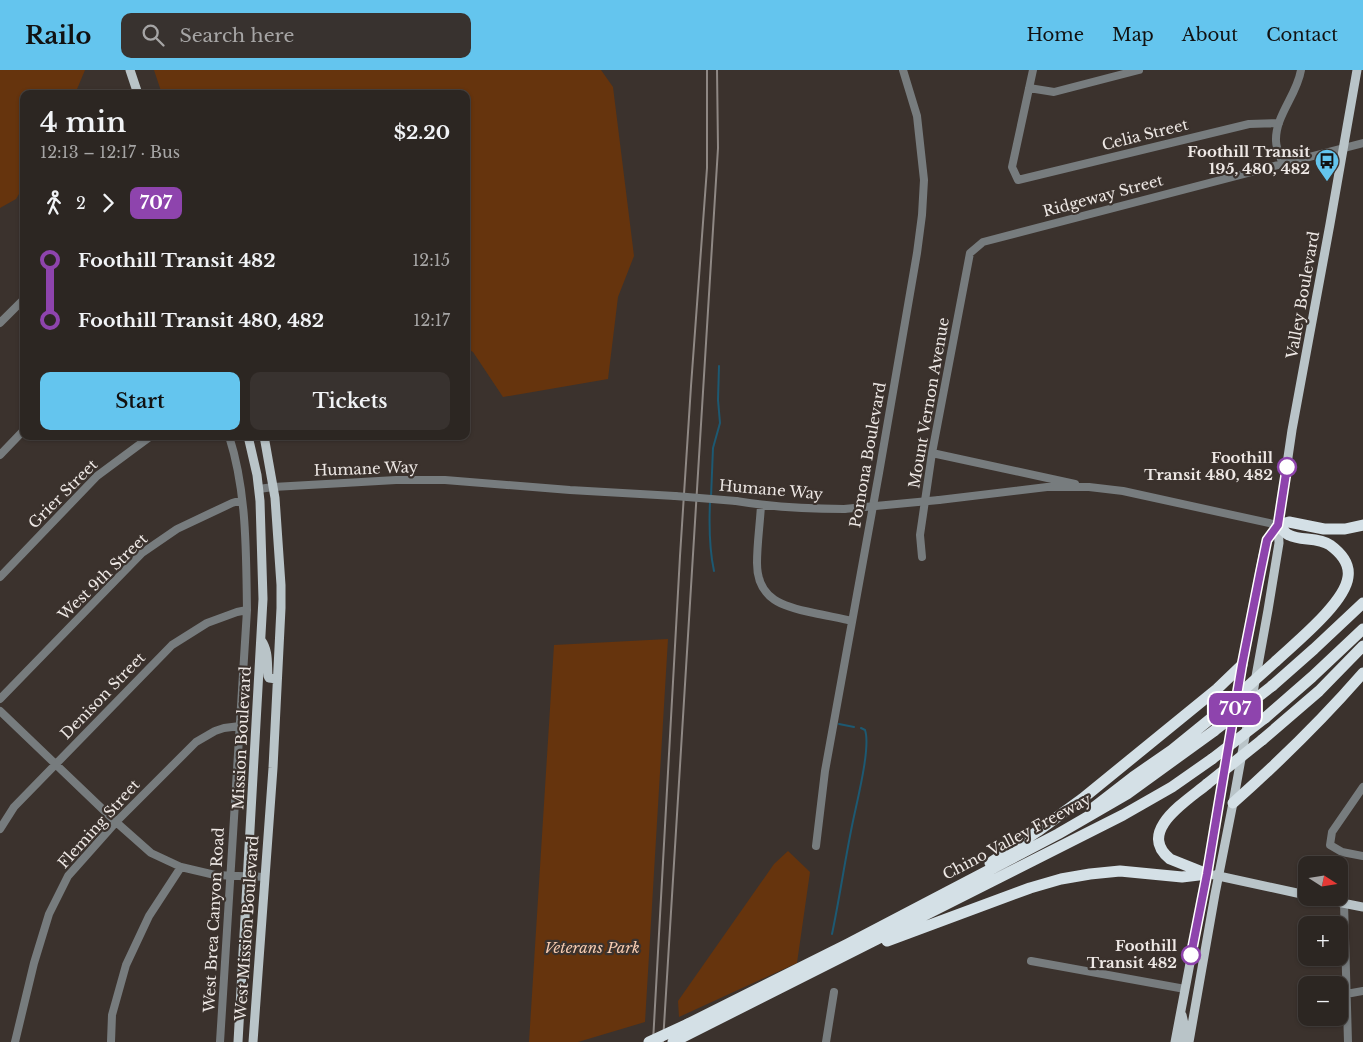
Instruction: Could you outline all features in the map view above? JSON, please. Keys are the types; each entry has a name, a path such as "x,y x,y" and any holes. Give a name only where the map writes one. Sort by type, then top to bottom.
{"highway":[{"path":"1278,525 1289,522 1324,529 1345,529 1363,525"},
{"path":"1058,834 1172,750 1220,711 1276,661 1330,608 1344,589 1348,575 1347,566 1329,544 1318,540 1290,536 1278,525"},
{"name":"Chino Valley Freeway","path":"850,949 938,897 1058,834 1127,794 1272,686 1363,603"},
{"name":"Chino Valley Freeway","path":"649,1042 779,983 953,900 1123,815 1172,787 1265,718 1312,677 1363,628"},
{"path":"1207,874 1166,856 1158,839 1161,827 1165,821 1319,691 1363,646"},
{"path":"938,897 1038,831 1082,799 1209,695 1242,665"},
{"path":"1234,803 1297,743 1363,673"},
{"path":"850,949 881,943 1030,888 1060,879 1120,871 1182,876 1207,874"},
{"name":"Chino Valley Freeway","path":"673,1042 779,983"}],"main road":[{"path":"130,70 137,90"},
{"name":"Valley Boulevard","path":"1189,1042 1234,803 1279,544 1278,525 1292,430 1357,70"},
{"name":"Mission Boulevard","path":"238,1042 263,599 259,489 249,440"},
{"path":"265,440 273,487"},
{"name":"West Mission Boulevard","path":"253,1042 281,608 281,585 273,487"},
{"name":"Valley Boulevard","path":"1175,1042 1207,874 1242,665 1267,540 1278,525"},
{"path":"261,640 267,651 268,676 269,678 277,679"},
{"path":"1207,874 1298,893"},
{"path":"1348,904 1363,907"},
{"path":"1181,1010 1185,1028 1182,1042"}],"street":[{"name":"Pomona Boulevard","path":"816,846 824,771 917,253 922,215 924,180 917,116 903,70"},
{"path":"1032,70 1029,88 1054,92 1139,70"},
{"path":"1282,164 1275,142 1279,123 1301,70"},
{"name":"Celia Street","path":"1029,88 1012,167 1018,180 1249,124 1279,123"},
{"name":"Ridgeway Street","path":"970,253 982,242 1363,143"},
{"name":"Mount Vernon Avenue","path":"922,557 920,535 932,454 970,253"},
{"path":"2,318 20,302"},
{"path":"0,455 20,434"},
{"name":"Grier Street","path":"0,577 97,476 146,440"},
{"name":"West Brea Canyon Road","path":"220,1042 247,610 242,500 235,456 230,440"},
{"path":"932,454 1089,487"},
{"name":"Humane Way","path":"259,489 396,480 445,480 675,496 761,505 844,509 1047,487 1089,487 1123,491 1278,525"},
{"name":"West 9th Street","path":"0,699 142,554 177,529 242,500"},
{"path":"761,505 757,564 766,593 775,601 789,608 852,621"},
{"name":"Denison Street","path":"0,829 14,807 172,645 207,623 247,610"},
{"path":"0,711 116,822 152,853 181,867 230,876 264,877"},
{"name":"Fleming Street","path":"15,1042 34,963 49,914 68,876 116,822 196,742 215,730 240,726"},
{"path":"1363,787 1332,832 1330,845 1342,852 1363,856"},
{"path":"111,1042 112,1016 126,965 149,916 181,867"},
{"path":"1344,906 1346,976"},
{"path":"1031,961 1185,989"},
{"path":"1348,994 1363,991"},
{"path":"826,1042 834,992"},
{"path":"1347,1026 1348,1042"}],"green space":[{"path":"0,70 85,70 77,90 20,90 20,192 16,199 0,208"},
{"path":"154,70 601,70 613,87 634,256 618,297 608,379 503,397 470,350 470,90 161,90"},
{"name":"Veterans Park","path":"668,639 645,1022 578,1042 529,1042 554,645"},
{"path":"788,851 810,872 797,963 679,1017 678,1001 774,864"}],"waterway":[{"path":"711,497 713,448 720,423 718,400 719,366"},
{"path":"710,502 711,554 714,571"},
{"path":"839,724 854,727"},
{"path":"832,934 865,761 866,738 865,730 861,728"}],"railway":[{"path":"653,1042 680,556 707,168 707,70"},
{"path":"663,1042 718,148 717,70"}],"bus line":[{"name":"707","path":"1191,955 1207,874 1242,665 1267,540 1278,525 1287,467"}],"place":[{"name":"Foothill Transit 195, 480, 482","path":"1327,182"},
{"name":"Foothill Transit 480, 482","path":"1287,467"},
{"name":"Foothill Transit 482","path":"1191,955"}]}
